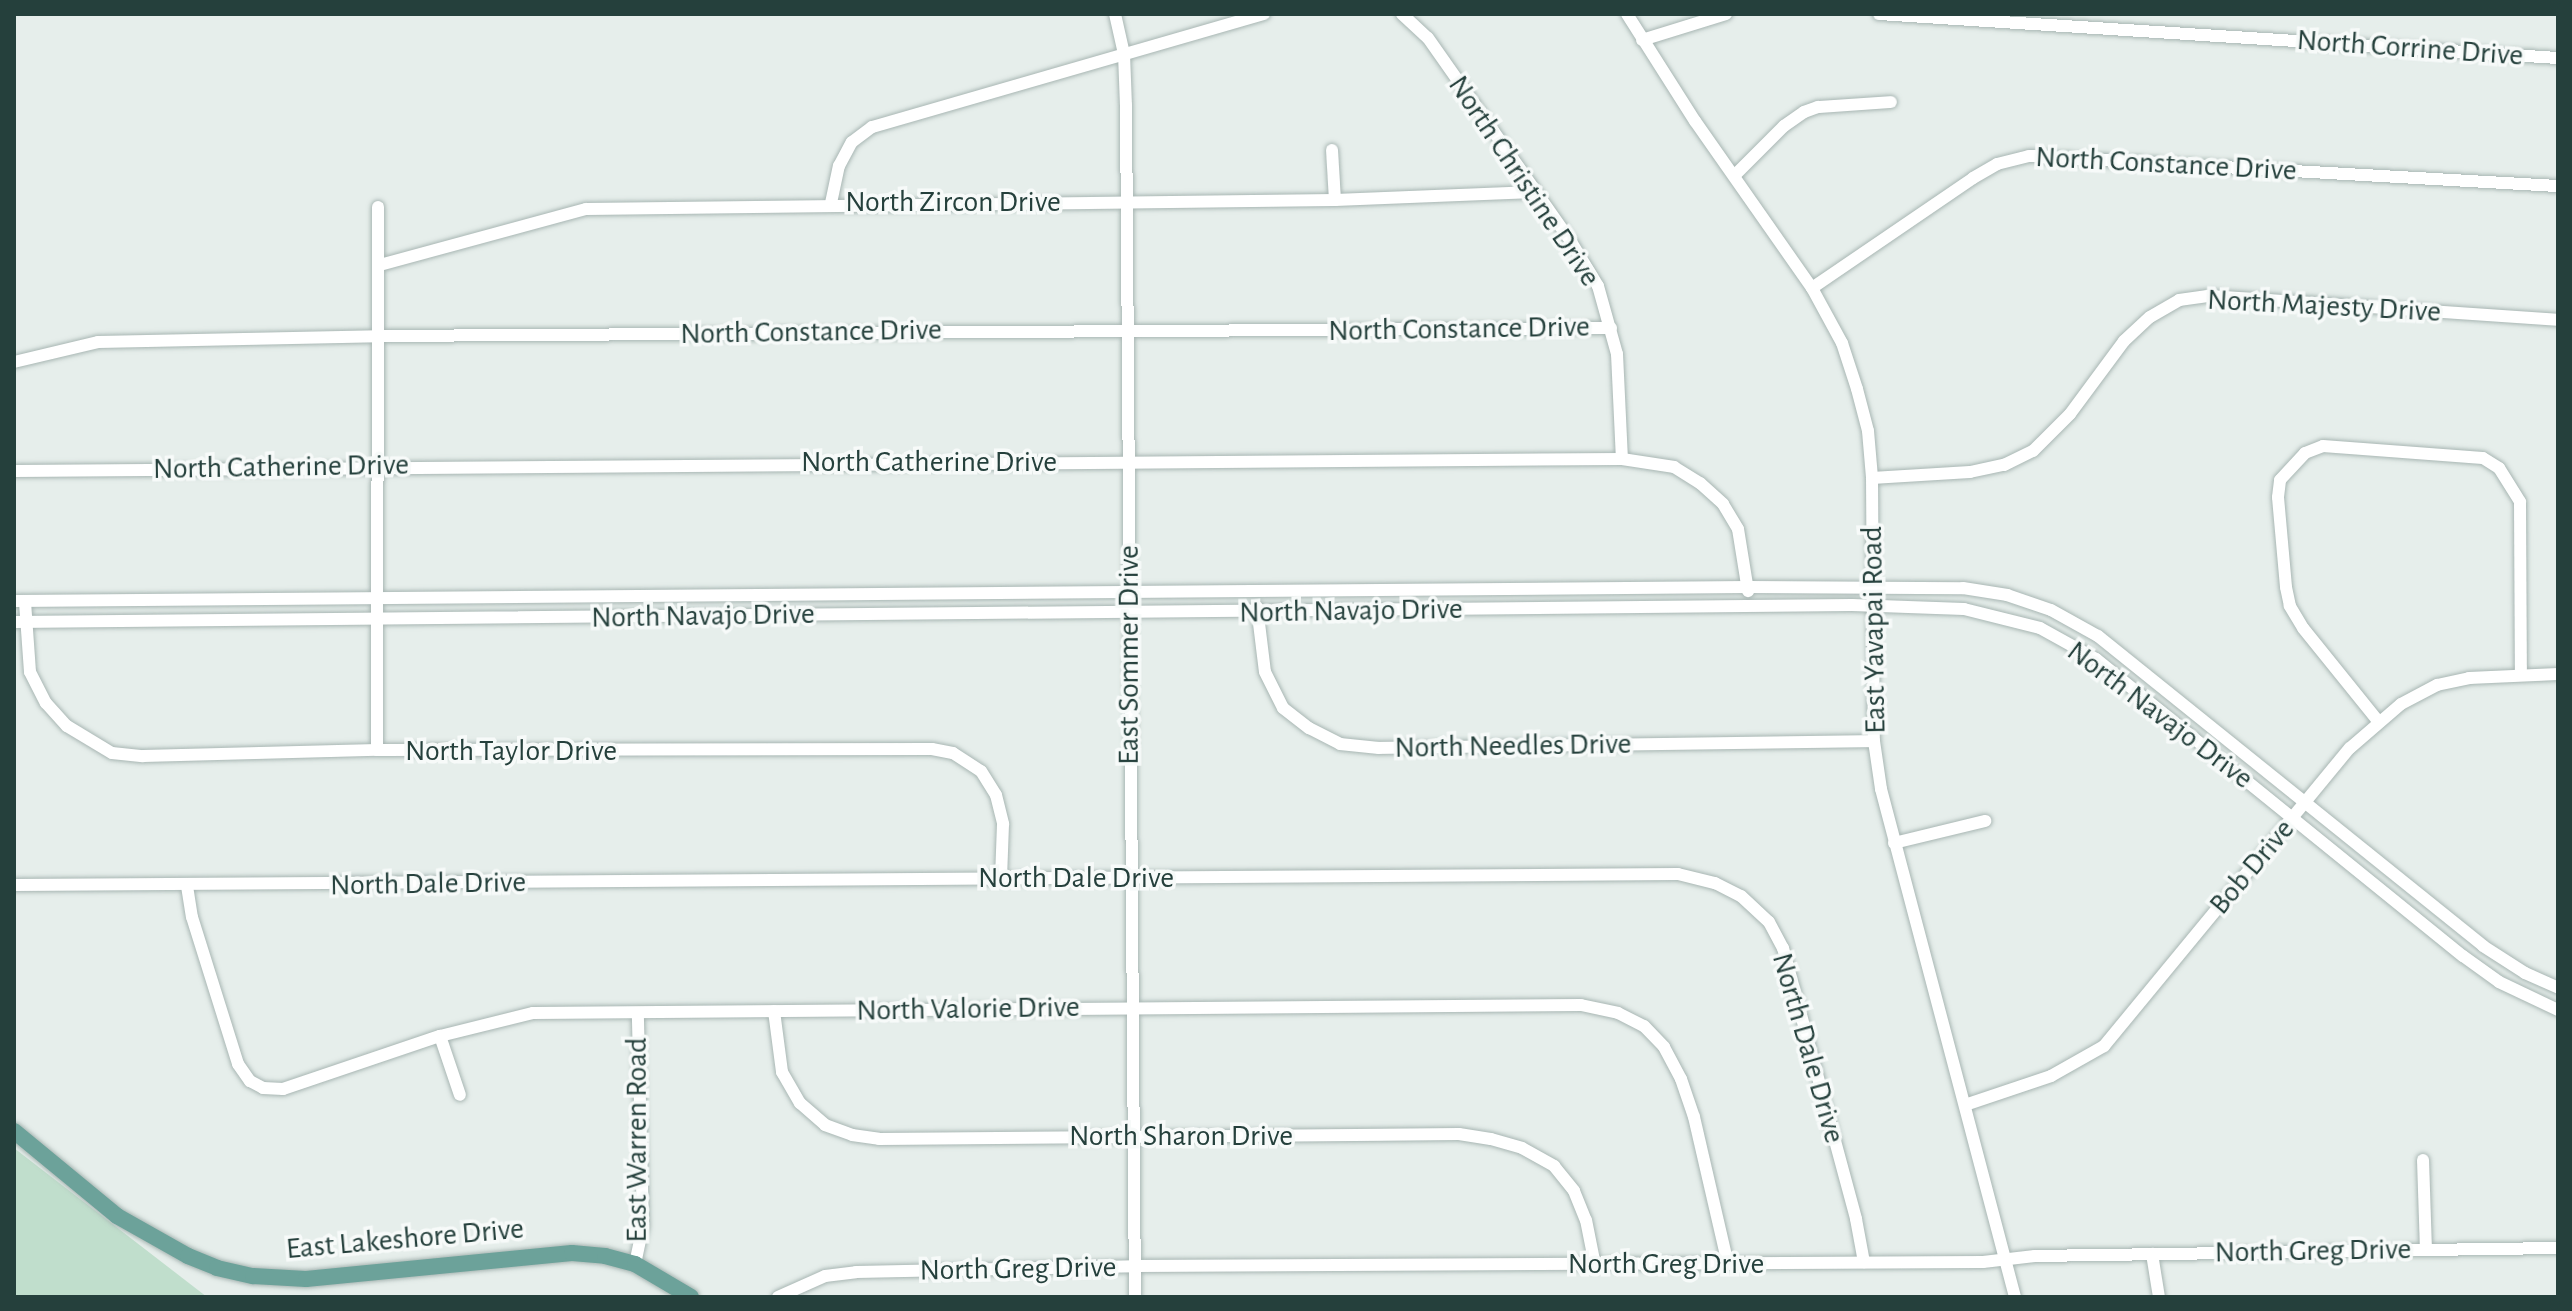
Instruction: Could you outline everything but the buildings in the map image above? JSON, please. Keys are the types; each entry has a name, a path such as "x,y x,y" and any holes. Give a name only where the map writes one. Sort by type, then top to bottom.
{"main road":[{"name":"East Lakeshore Drive","path":"14,1131 117,1216 188,1256 217,1268 253,1276 306,1279 572,1253 605,1256 635,1264 691,1297"}],"street":[{"name":"East Sommer Drive","path":"1115,14 1124,54 1135,1297"},
{"path":"831,203 839,166 852,142 872,127 1264,14"},
{"name":"North Christine Drive","path":"1402,14 1428,38 1570,240 1598,286 1617,354 1622,459"},
{"name":"East Yavapai Road","path":"1627,14 1812,288 1842,343 1857,389 1868,431 1872,478 1874,741 1881,789 2015,1297"},
{"path":"1642,40 1726,14"},
{"name":"North Corrine Drive","path":"1879,14 2558,58"},
{"path":"1734,176 1784,126 1818,107 1891,102"},
{"path":"1332,150 1335,200"},
{"name":"North Constance Drive","path":"1812,288 1973,178 1997,164 2029,156 2558,186"},
{"name":"North Zircon Drive","path":"380,265 586,209 831,203 1335,200 1534,192"},
{"path":"377,750 381,465 378,207"},
{"name":"North Majesty Drive","path":"1872,478 1970,472 2004,465 2033,451 2070,414 2124,341 2150,317 2179,300 2208,296 2558,320"},
{"name":"North Constance Drive","path":"14,362 98,342 378,336 1127,328 1611,328"},
{"path":"2378,721 2303,628 2290,606 2286,587 2278,497 2280,480 2305,453 2323,446 2483,458 2499,468 2520,502 2521,674"},
{"name":"North Catherine Drive","path":"14,471 381,465 1622,459 1674,467 1700,483 1723,504 1738,529 1749,606"},
{"name":"North Navajo Drive","path":"19,602 1748,587 1963,588 2007,595 2081,625 2130,660 2464,930 2525,973 2558,988"},
{"name":"North Needles Drive","path":"1257,592 1265,672 1283,708 1309,728 1340,744 1379,748 1874,741"},
{"name":"North Taylor Drive","path":"19,602 30,672 46,703 67,726 112,753 143,756 377,750 932,749 953,753 981,771 996,795 1003,824 1001,878"},
{"name":"North Navajo Drive","path":"20,622 1874,605 1964,609 2002,616 2071,644 2118,676 2499,982 2558,1010"},
{"path":"2118,676 2130,660"},
{"name":"Bob Drive","path":"1965,1105 2051,1076 2104,1046 2306,802 2378,721 2437,685 2469,678 2558,674"},
{"path":"1894,843 1985,821"},
{"name":"North Dale Drive","path":"14,885 1678,874 1715,883 1741,896 1769,922 1783,948 1856,1219 1864,1262"},
{"name":"North Valorie Drive","path":"187,886 192,917 238,1064 250,1081 263,1088 283,1089 440,1036 533,1013 638,1015 1131,1007 1581,1005 1618,1013 1644,1026 1664,1047 1681,1079 1694,1117 1728,1264"},
{"path":"2451,945 2464,930"},
{"name":"North Sharon Drive","path":"774,1011 782,1072 800,1103 825,1125 852,1135 879,1139 1459,1134 1491,1139 1522,1148 1554,1166 1574,1191 1586,1220 1595,1265"},
{"name":"East Warren Road","path":"635,1264 643,1226 638,1015"},
{"path":"440,1036 460,1095"},
{"path":"2423,1160 2426,1249"},
{"name":"North Greg Drive","path":"778,1297 825,1276 856,1272 1135,1266 1983,1262 2005,1258 2152,1254 2558,1248"},
{"path":"2152,1254 2159,1297"}],"green space":[{"path":"14,1148 207,1297 14,1297"}]}
